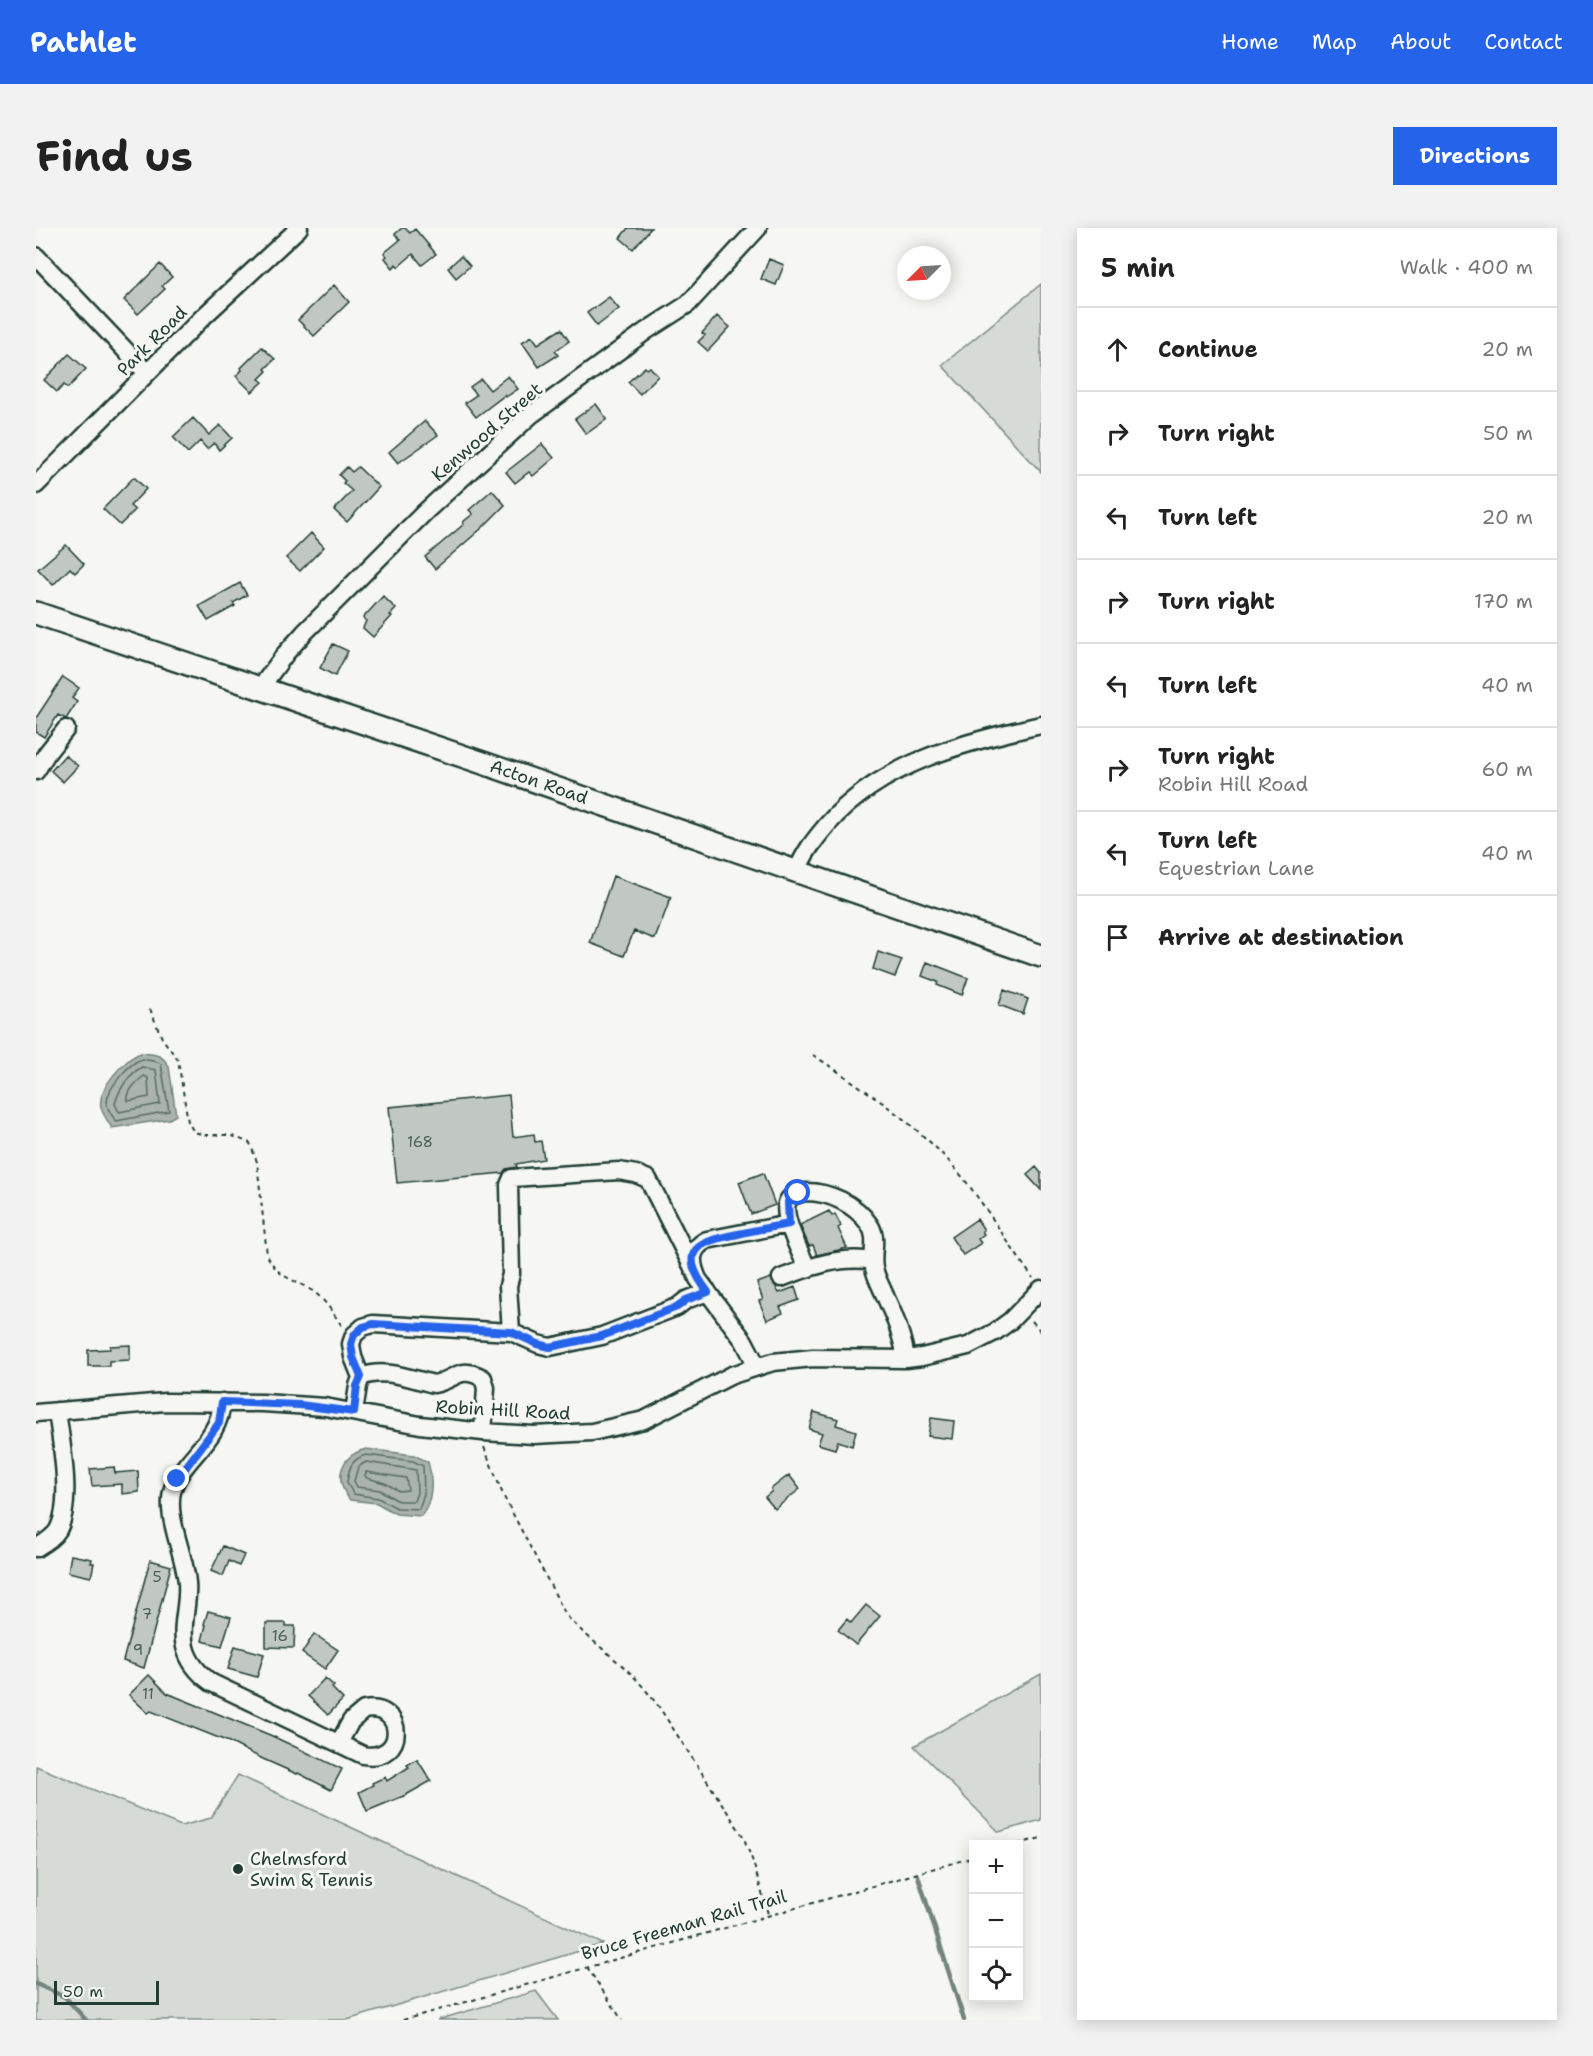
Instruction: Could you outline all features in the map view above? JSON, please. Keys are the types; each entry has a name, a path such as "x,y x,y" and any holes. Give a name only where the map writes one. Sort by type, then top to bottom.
{"main road":[{"name":"Acton Road","path":"36,613 261,687 1041,956"}],"street":[{"name":"Park Road","path":"36,485 204,316 299,228"},
{"name":"Kenwood Street","path":"261,687 304,633 448,490 531,415 688,304 758,228"},
{"path":"36,256 147,373"},
{"path":"797,872 807,852 841,810 892,773 950,749 990,736 1041,725"},
{"path":"36,771 66,729"},
{"path":"511,1332 508,1286 511,1274 509,1185 512,1178 619,1171 648,1179 694,1270 744,1341 757,1366"},
{"path":"807,1268 789,1224 788,1202 798,1193 830,1195 855,1209 871,1227 875,1244 873,1261 876,1276 899,1331 906,1359"},
{"path":"694,1270 693,1254 700,1244 715,1238 789,1224"},
{"path":"781,1278 807,1268 854,1258 873,1261"},
{"name":"Robin Hill Road","path":"36,1413 140,1403 222,1402 308,1406 420,1425 483,1432 575,1434 619,1427 662,1412 732,1375 773,1362 813,1358 906,1359 953,1351 982,1340 1010,1321 1039,1285"},
{"path":"361,1377 353,1357 352,1341 354,1335 363,1327 373,1324 511,1332 550,1347 602,1336 677,1307 686,1300 708,1292"},
{"path":"354,1412 357,1386 361,1377 371,1373 384,1373 434,1384 442,1383 462,1372 476,1374 483,1378 486,1388 483,1432"},
{"path":"222,1402 219,1423 177,1479 171,1496 172,1513 187,1576 183,1633 189,1659 203,1677 212,1683 339,1743"},
{"path":"36,1548 58,1530 64,1507 64,1466 57,1411"}],"path":[{"path":"150,1009 162,1038 178,1060 188,1122 194,1132 205,1135 230,1135 250,1143 257,1162 267,1255 273,1266 287,1279 311,1290 329,1306 352,1341"},
{"path":"813,1055 865,1089 934,1146 961,1176 1039,1285"},
{"path":"483,1432 482,1444 504,1497 566,1615 579,1631 634,1677 659,1707 743,1836 768,1914"},
{"path":"1023,1843 1041,1838"},
{"name":"Bruce Freeman Rail Trail","path":"403,2020 969,1858"},
{"path":"587,1967 622,2020"}],"shaded area":[{"path":"1041,284 1041,472 942,365"},
{"path":"1041,1674 1041,1820 999,1832 914,1746"},
{"name":"Chelmsford Swim & Tennis","path":"36,1766 181,1826 211,1818 238,1775 603,1944 347,2020 36,2020"},
{"path":"536,1991 558,2020 437,2020"}],"water":[{"path":"141,1053 158,1056 167,1063 176,1115 169,1119 112,1128 101,1107 103,1092 120,1068"},
{"path":"366,1449 414,1455 428,1462 431,1490 428,1504 421,1516 396,1514 377,1503 350,1500 342,1484 342,1469 350,1457"}],"building":[{"path":"402,228 410,233 415,229 436,254 422,265 413,254 398,267 396,264 393,268 384,253 400,240 395,234"},
{"path":"628,228 651,228 633,249 620,238"},
{"path":"461,256 470,266 456,278 448,268"},
{"path":"769,259 784,265 776,285 761,279"},
{"path":"160,264 172,277 162,286 165,289 138,314 124,300"},
{"path":"334,285 349,302 314,336 298,320"},
{"path":"609,297 619,309 597,326 587,313"},
{"path":"717,316 730,327 708,351 698,342 705,335 702,333"},
{"path":"561,329 569,341 555,351 558,355 539,367 522,342 532,336 538,344"},
{"path":"262,347 275,359 259,379 263,382 252,392 236,376"},
{"path":"69,354 86,369 68,388 64,385 57,392 44,380"},
{"path":"645,367 647,369 650,367 658,376 640,394 628,382"},
{"path":"508,376 518,389 506,397 505,395 476,417 465,403 476,395 470,387 481,379 490,390"},
{"path":"596,404 607,419 586,434 575,419"},
{"path":"193,418 209,435 220,425 232,438 219,450 214,443 207,449 200,441 188,453 173,437"},
{"path":"425,421 438,435 398,463 389,452"},
{"path":"542,444 554,458 533,476 529,472 515,483 506,472"},
{"path":"347,467 352,472 358,467 379,487 347,522 334,510 352,491 343,483 345,481 339,475"},
{"path":"134,477 146,489 130,506 135,510 120,525 103,509"},
{"path":"492,490 505,505 435,569 425,557 464,524 463,522 473,514 469,510"},
{"path":"311,533 324,547 300,571 286,558"},
{"path":"66,545 84,564 75,573 70,568 53,585 38,569"},
{"path":"240,583 247,595 233,603 235,606 208,621 199,606"},
{"path":"383,596 396,609 373,637 363,628 366,621 363,618"},
{"path":"333,644 348,651 335,676 320,668"},
{"path":"63,677 79,688 72,698 77,702 66,719 58,715 44,737 36,732 36,718"},
{"path":"65,755 78,766 63,782 51,771"},
{"path":"613,876 671,897 655,939 634,931 624,956 590,943"},
{"path":"878,952 902,960 895,977 873,969"},
{"path":"927,962 968,978 962,995 922,976"},
{"path":"1004,990 1028,999 1023,1014 999,1005"},
{"path":"509,1095 513,1137 534,1134 535,1142 541,1141 544,1159 516,1164 517,1167 506,1169 503,1173 397,1183 389,1107"},
{"path":"1036,1167 1041,1173 1041,1190 1027,1175"},
{"path":"763,1173 775,1205 751,1214 739,1182"},
{"path":"829,1211 832,1216 835,1214 841,1226 838,1228 847,1248 817,1255 813,1245 809,1246 800,1225"},
{"path":"977,1219 984,1230 982,1231 984,1234 978,1239 981,1243 963,1255 951,1237"},
{"path":"771,1278 779,1293 795,1287 799,1300 780,1307 783,1313 767,1320 759,1301 763,1300 757,1283"},
{"path":"130,1345 130,1360 109,1361 109,1366 88,1366 88,1350"},
{"path":"814,1412 838,1419 836,1425 856,1431 852,1446 838,1441 835,1449 818,1444 822,1433 809,1429"},
{"path":"931,1418 954,1421 952,1439 928,1436"},
{"path":"114,1467 115,1473 138,1471 139,1492 122,1494 122,1484 92,1486 90,1469"},
{"path":"789,1475 800,1489 775,1509 765,1497 772,1491 771,1489"},
{"path":"223,1546 244,1555 239,1566 229,1561 223,1576 211,1571"},
{"path":"71,1555 92,1559 91,1563 94,1563 91,1577 68,1572"},
{"path":"150,1560 171,1566 144,1668 123,1661"},
{"path":"866,1605 880,1616 856,1645 838,1630 847,1619 851,1623"},
{"path":"208,1611 231,1617 222,1646 202,1641"},
{"path":"266,1623 286,1623 286,1626 295,1626 294,1648 266,1647"},
{"path":"314,1634 338,1650 325,1669 302,1653"},
{"path":"235,1646 264,1654 257,1677 228,1669"},
{"path":"149,1675 167,1693 270,1735 342,1769 331,1790 229,1742 151,1711 148,1713 129,1695"},
{"path":"325,1678 343,1699 328,1715 308,1696"},
{"path":"417,1759 431,1781 406,1795 367,1811 359,1792 385,1777 387,1781"}],"waterway":[{"path":"918,1876 964,2020"},
{"path":"36,1984 65,1997 86,2020"}],"place":[{"name":"Chelmsford Swim & Tennis","path":"238,1869"}],"route":[{"path":"177,1479 219,1423 222,1402 300,1405 354,1412 357,1386 361,1377 353,1357 351,1344 354,1335 363,1327 373,1324 398,1324 511,1332 550,1347 602,1336 677,1307 686,1300 708,1292 694,1270 693,1254 696,1248 707,1240 789,1224 788,1202 798,1193"}]}
